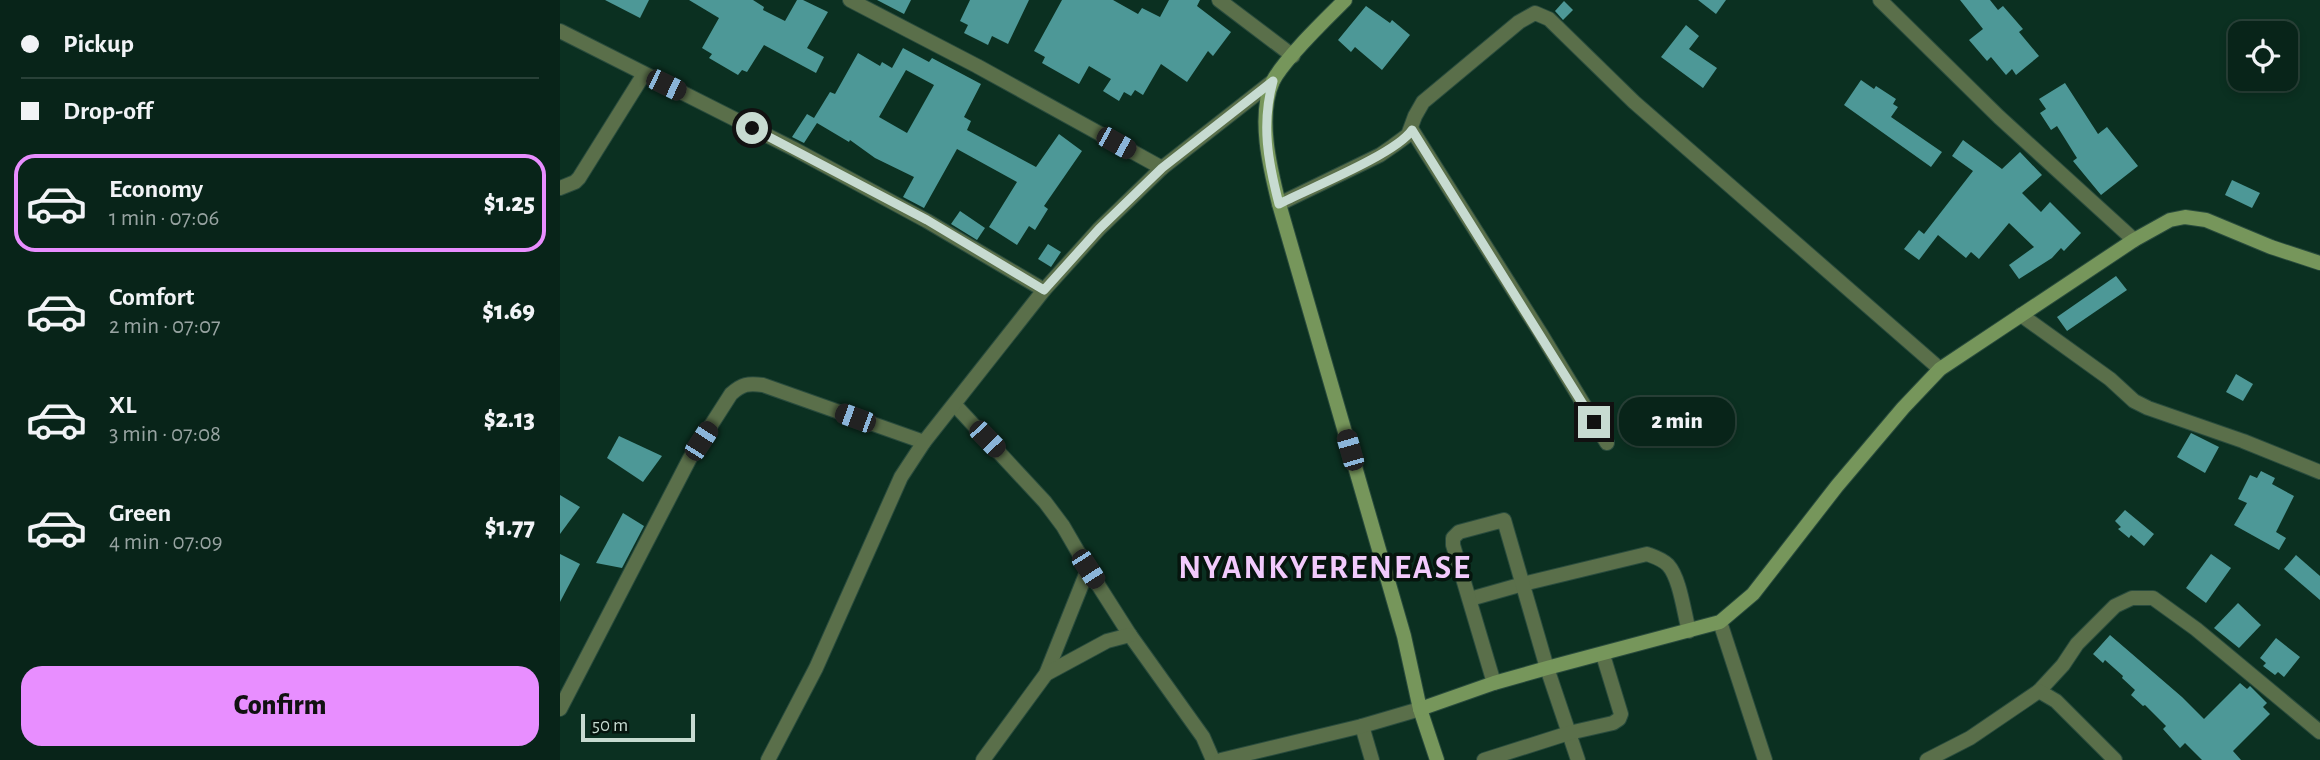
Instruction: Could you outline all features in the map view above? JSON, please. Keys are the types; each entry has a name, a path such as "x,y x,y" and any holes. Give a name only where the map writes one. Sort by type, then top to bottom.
{"street":[{"path":"850,0 1162,168"},
{"path":"1219,0 1293,56"},
{"path":"768,760 816,668 901,477 924,442 1044,290 1099,229 1162,168 1273,81 1345,0"},
{"path":"1880,0 1999,117 2134,240"},
{"path":"1279,204 1380,155 1408,135 1423,102 1519,22 1535,13 1549,19 1634,102 1940,369"},
{"path":"560,31 794,149 927,220 1044,290"},
{"path":"560,188 579,178 644,74"},
{"path":"1273,81 1265,128 1270,169 1404,636 1420,709 1437,760"},
{"path":"1412,130 1607,443"},
{"path":"1221,760 1362,726 1494,683 1720,622 1753,594 1837,486 1940,369 2134,240 2170,220 2185,217 2206,220 2271,247 2320,263"},
{"path":"2021,315 2110,379 2134,401 2320,472"},
{"path":"560,709 690,458 731,394 739,387 744,384 763,385 924,442"},
{"path":"955,405 1045,502 1063,526 1130,635 1203,737 1213,760"},
{"path":"1494,683 1453,538 1459,532 1504,520 1547,668 1578,760"},
{"path":"1470,599 1647,554 1667,564 1674,575 1689,631"},
{"path":"983,760 1046,674 1088,569"},
{"path":"1927,760 1970,738 2039,691 2063,666 2077,644 2115,606 2132,598 2153,597 2196,629 2320,732"},
{"path":"1720,622 1765,760"},
{"path":"1046,674 1095,647 1130,635"},
{"path":"1484,760 1619,719 1621,714 1603,655"},
{"path":"2039,691 2056,701 2115,760"},
{"path":"1362,726 1372,760"}],"building":[{"path":"605,0 649,0 640,18"},
{"path":"689,0 753,0 764,7 763,10 785,21 797,0 803,0 828,12 807,48 824,57 816,73 764,45 747,72 742,70 738,75 709,58 712,54 702,48 719,18"},
{"path":"877,0 911,0 904,14"},
{"path":"970,0 1029,0 1008,44 992,36 988,45 964,33 968,25 960,21"},
{"path":"1062,0 1113,0 1138,14 1142,8 1160,17 1169,0 1200,0 1197,6 1231,32 1213,56 1208,51 1187,82 1161,64 1143,95 1135,90 1131,96 1124,92 1119,101 1103,91 1111,79 1089,66 1079,84 1042,63 1045,57 1034,51"},
{"path":"1698,0 1726,0 1716,14"},
{"path":"1960,0 1990,0 1998,10 2003,6 2023,29 2019,32 2039,56 2016,75 2012,69 2006,75 1991,57 1987,61 1969,40 1983,29"},
{"path":"1564,1 1573,10 1563,20 1555,11"},
{"path":"1366,6 1390,23 1392,20 1410,35 1382,70 1355,47 1351,52 1338,40"},
{"path":"1686,25 1699,36 1689,49 1717,68 1703,88 1661,57"},
{"path":"903,48 929,62 932,58 981,84 964,117 971,121 967,130 1036,167 1059,134 1082,151 1044,206 1048,209 1035,230 1029,226 1017,245 989,227 1017,182 957,149 924,208 903,197 914,177 875,158 850,140 849,142 817,123 804,143 792,137 807,114 814,118 830,92 835,94 858,53 880,66 882,62 892,68","holes":["906,70 934,85 907,133 879,117"]},
{"path":"1861,80 1896,99 1893,104 1898,107 1891,117 1942,152 1931,167 1844,105"},
{"path":"2065,83 2098,134 2107,127 2138,166 2101,195 2073,161 2077,158 2057,126 2051,130 2040,113 2046,109 2039,99"},
{"path":"1963,140 2002,169 2020,152 2042,175 2022,193 2041,212 2050,202 2081,233 2064,251 2061,248 2052,258 2019,279 2009,265 2034,247 2009,223 1979,259 1971,252 1966,258 1938,235 1919,260 1904,249 1919,230 1924,234 1973,171 1952,156"},
{"path":"2232,180 2260,193 2252,208 2225,195"},
{"path":"960,211 985,228 977,240 951,224"},
{"path":"1048,244 1061,252 1051,267 1038,259"},
{"path":"2116,276 2127,290 2067,331 2057,317"},
{"path":"2236,374 2253,384 2243,401 2226,392"},
{"path":"2191,433 2219,447 2205,473 2177,457"},
{"path":"619,436 662,456 643,482 607,458"},
{"path":"2261,471 2275,478 2272,484 2294,496 2276,532 2286,538 2279,550 2234,525 2247,503 2238,499 2250,475 2257,478"},
{"path":"560,495 580,507 560,534"},
{"path":"2125,510 2154,534 2144,546 2118,529 2121,527 2115,521"},
{"path":"623,513 644,526 622,568 596,563"},
{"path":"560,554 580,564 560,602"},
{"path":"2211,554 2231,568 2206,603 2186,588"},
{"path":"2296,555 2320,576 2320,600 2284,569"},
{"path":"2238,603 2261,625 2239,648 2214,628"},
{"path":"2110,635 2204,719 2240,683 2247,689 2250,686 2267,703 2263,707 2270,714 2233,751 2241,760 2202,760 2185,743 2180,748 2163,729 2166,726 2131,695 2135,690 2123,676 2105,660 2103,663 2093,654"},
{"path":"2276,638 2300,657 2284,677 2278,672 2275,675 2263,666 2266,663 2260,658"}],"district":[{"name":"NYANKYERENEASE","path":"1325,568"}],"route":[{"path":"752,128 927,220 1044,290 1099,229 1162,168 1273,81 1265,128 1270,169 1279,204 1380,155 1412,130 1594,422"}]}
